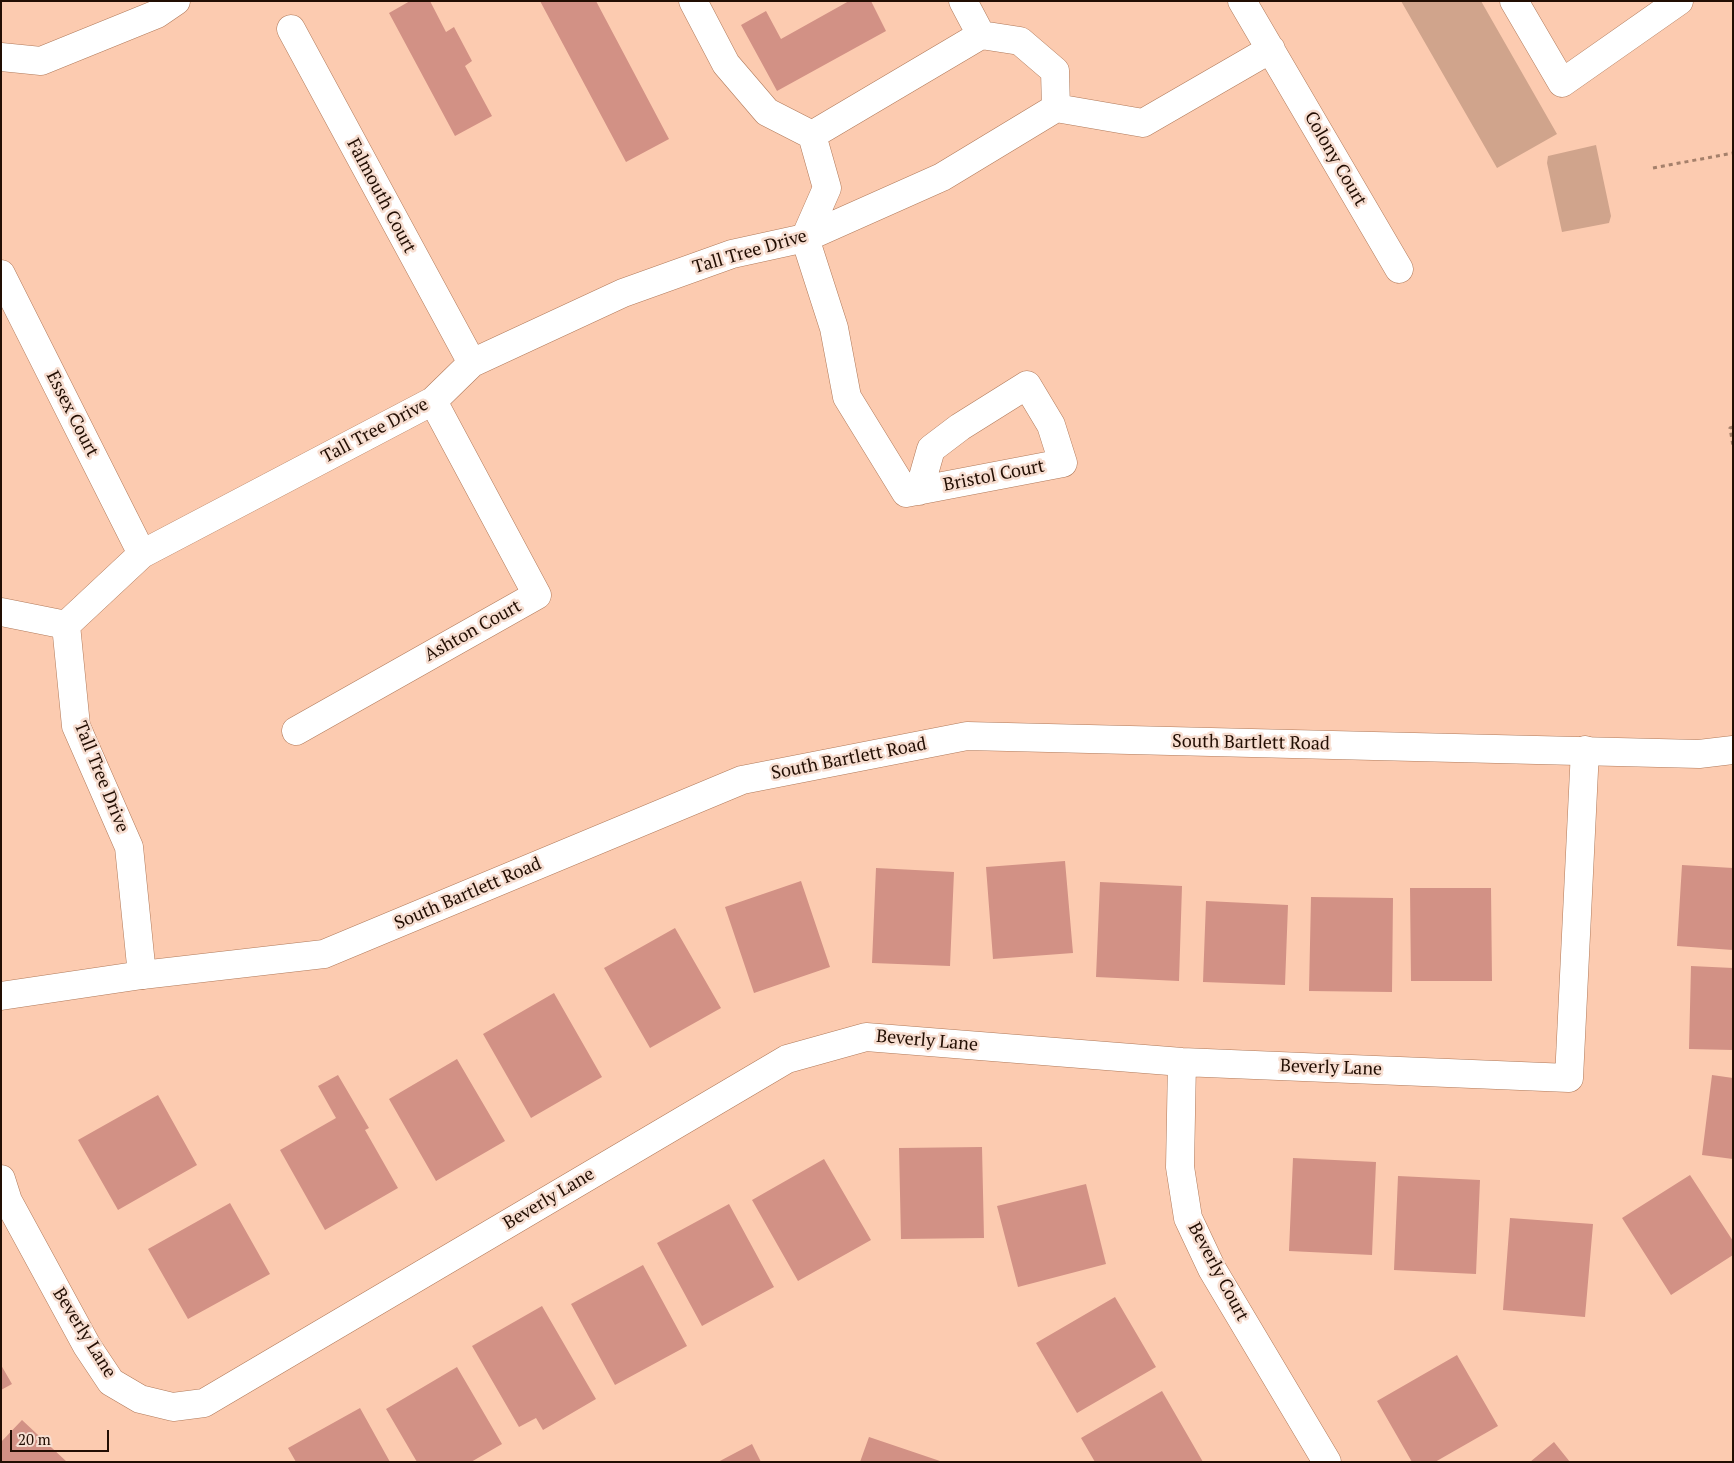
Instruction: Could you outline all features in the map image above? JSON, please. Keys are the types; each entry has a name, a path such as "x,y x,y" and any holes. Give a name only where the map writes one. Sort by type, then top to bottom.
{"street":[{"path":"1,57 41,60 157,14 176,1"},
{"path":"693,1 726,64 766,112 812,135 827,188 805,238"},
{"path":"963,1 981,35"},
{"name":"Colony Court","path":"1242,1 1399,269"},
{"path":"1514,1 1562,83 1679,1"},
{"name":"Falmouth Court","path":"291,29 472,363"},
{"path":"812,135 981,35 1020,41 1056,71 1056,108 1143,123 1271,50"},
{"name":"Tall Tree Drive","path":"142,976 129,847 76,726 66,625 142,554 433,401 472,363 623,293 732,254 805,238 942,177 1056,108"},
{"name":"Bristol Court","path":"805,238 834,328 847,397 906,493 919,491 1063,463 1051,424 1027,385 960,427 931,449 919,491"},
{"name":"Essex Court","path":"1,274 142,554"},
{"name":"Ashton Court","path":"296,731 537,595 433,401"},
{"path":"1,612 66,625"},
{"name":"South Bartlett Road","path":"1,996 142,976 324,954 742,780 967,736 1699,754 1733,750"},
{"name":"Beverly Lane","path":"1,1179 8,1201 87,1346 111,1382 140,1399 173,1407 204,1403 787,1059 866,1036 1182,1062 1569,1078 1585,750"},
{"name":"Beverly Court","path":"1182,1062 1180,1167 1188,1218 1212,1268 1326,1462"}],"path":[{"path":"1653,168 1733,153"},
{"path":"1733,427 1730,428 1733,446"}],"shaded area":[{"path":"1401,1 1481,1 1557,134 1497,168"},
{"path":"1596,145 1611,216 1609,223 1562,232 1547,163 1548,156"}],"building":[{"path":"410,1 430,1 446,32 454,27 472,61 465,66 492,116 455,136 389,13"},
{"path":"540,1 596,1 669,139 626,162"},
{"path":"849,1 871,1 886,31 777,91 741,25 766,11 781,39"},
{"path":"1065,861 1073,953 993,959 986,867"},
{"path":"1682,865 1733,868 1733,950 1677,946"},
{"path":"876,868 954,872 950,966 872,963"},
{"path":"801,881 830,967 754,993 725,907"},
{"path":"1100,882 1182,886 1179,981 1096,977"},
{"path":"1410,888 1491,888 1492,981 1411,981"},
{"path":"1311,897 1393,898 1392,992 1309,991"},
{"path":"1206,901 1288,905 1285,985 1203,982"},
{"path":"675,928 721,1008 650,1048 604,968"},
{"path":"1691,966 1733,968 1733,1050 1689,1049"},
{"path":"554,993 602,1077 531,1118 483,1034"},
{"path":"457,1059 505,1141 436,1181 389,1099"},
{"path":"338,1075 369,1128 365,1130 398,1188 325,1230 280,1150 336,1118 318,1086"},
{"path":"1712,1075 1733,1078 1733,1159 1702,1155"},
{"path":"158,1095 197,1165 118,1210 78,1140"},
{"path":"982,1147 984,1238 901,1239 899,1148"},
{"path":"1293,1158 1376,1162 1372,1255 1289,1251"},
{"path":"824,1159 871,1240 798,1281 752,1200"},
{"path":"1690,1175 1733,1241 1733,1255 1671,1295 1622,1218"},
{"path":"1398,1176 1480,1180 1476,1274 1394,1270"},
{"path":"1086,1184 1106,1264 1018,1287 997,1206"},
{"path":"230,1203 270,1274 188,1319 148,1249"},
{"path":"729,1204 774,1287 702,1326 657,1243"},
{"path":"1510,1218 1593,1224 1585,1317 1503,1310"},
{"path":"643,1265 687,1346 615,1385 571,1304"},
{"path":"1115,1297 1156,1367 1077,1413 1036,1343"},
{"path":"542,1306 596,1399 543,1430 536,1418 519,1427 472,1346"},
{"path":"1457,1355 1498,1426 1435,1462 1412,1462 1377,1401"},
{"path":"1,1365 12,1384 1,1390"},
{"path":"457,1367 502,1444 471,1462 417,1462 386,1409"},
{"path":"1162,1391 1203,1462 1095,1462 1081,1438"},
{"path":"360,1408 390,1462 296,1462 288,1448"},
{"path":"22,1420 67,1462 1,1462 1,1442"},
{"path":"869,1437 940,1461 860,1462"},
{"path":"1554,1442 1570,1462 1530,1462"},
{"path":"752,1444 761,1462 718,1462"}]}
